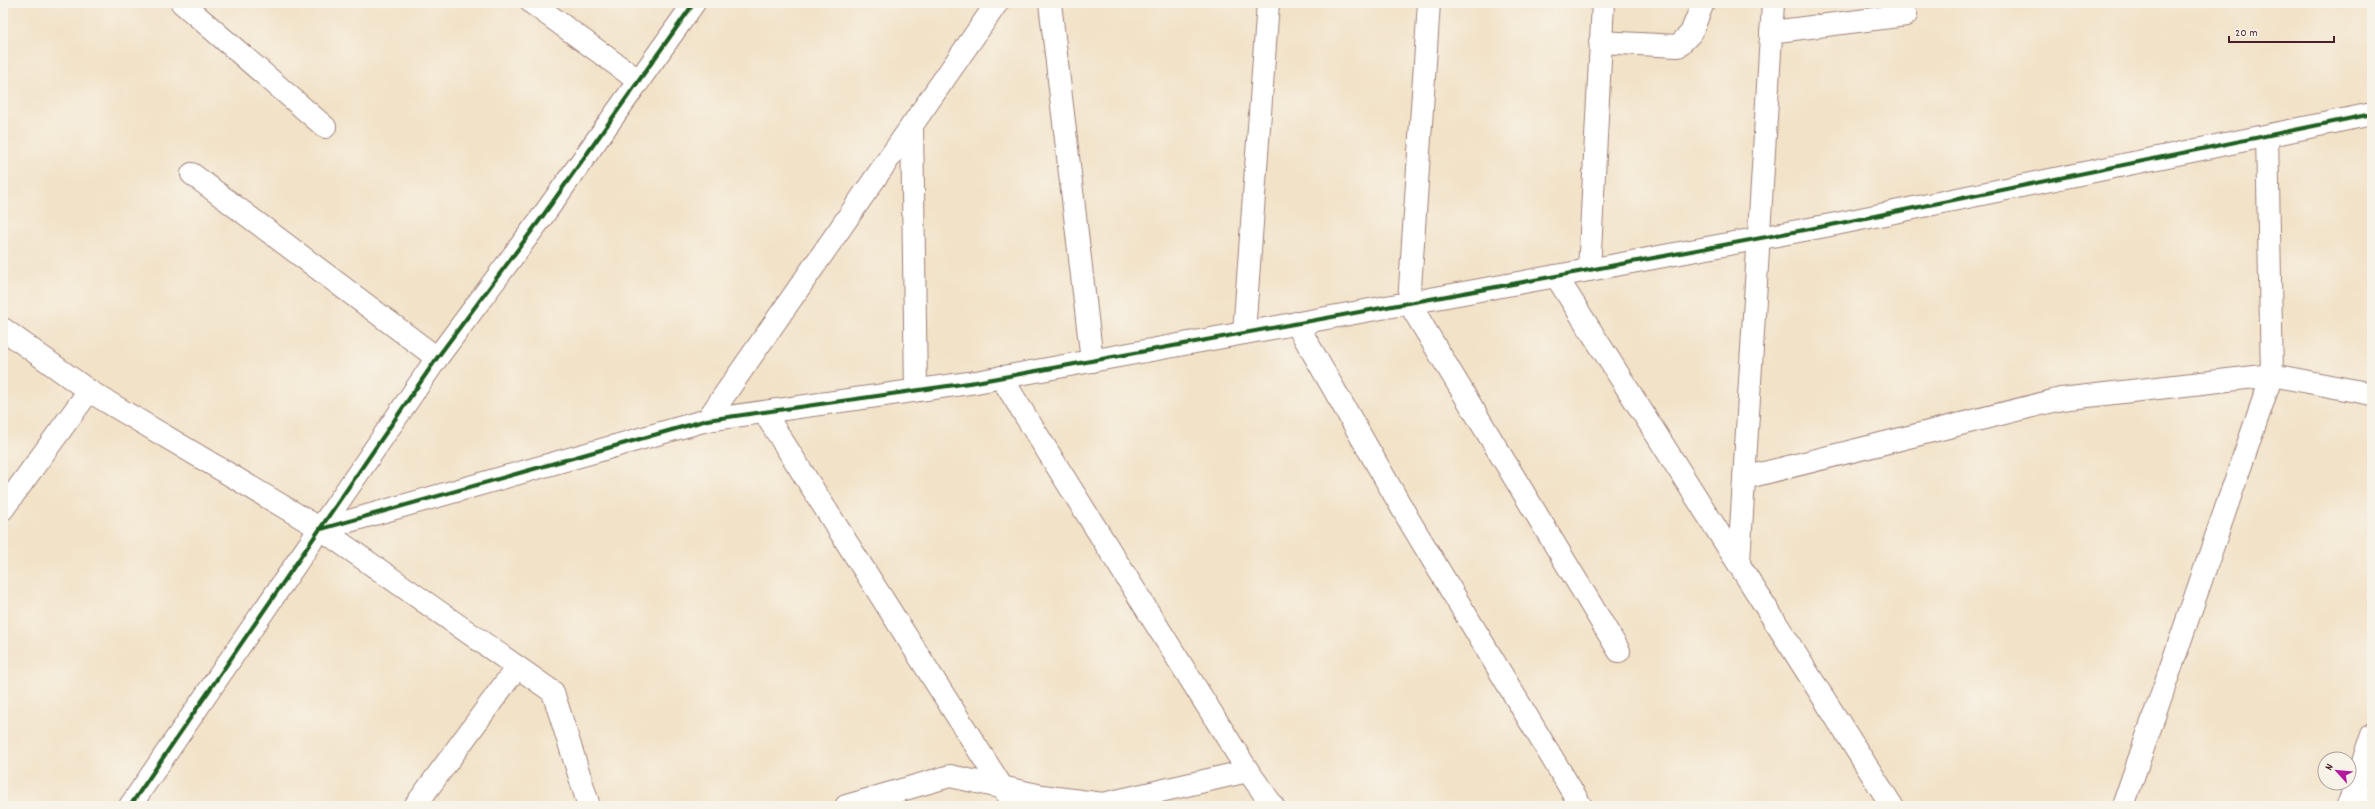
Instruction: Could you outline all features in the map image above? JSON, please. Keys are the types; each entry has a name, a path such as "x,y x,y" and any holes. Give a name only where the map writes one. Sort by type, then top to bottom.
{"street":[{"path":"182,3 325,127"},
{"path":"532,3 639,81"},
{"path":"130,806 437,358 542,217 694,3"},
{"path":"707,420 997,3"},
{"path":"1050,3 1092,361"},
{"path":"1244,333 1268,3"},
{"path":"1429,3 1409,303 1619,651"},
{"path":"1589,270 1603,3"},
{"path":"1600,42 1678,46 1691,33 1703,3"},
{"path":"1739,562 1757,239 1773,3"},
{"path":"1771,32 1906,15"},
{"path":"321,529 707,420 1001,377 1589,270 1757,239 2372,114"},
{"path":"912,125 916,390"},
{"path":"2123,806 2272,375 2267,136"},
{"path":"192,174 437,358"},
{"path":"1556,276 1739,562 1892,806"},
{"path":"1296,323 1410,522 1581,806"},
{"path":"3,329 89,391 321,529 553,692 589,806"},
{"path":"1744,478 2061,399 2272,375 2372,394"},
{"path":"1001,377 1248,771 1273,806"},
{"path":"3,509 89,391"},
{"path":"764,412 1002,787 1016,806"},
{"path":"415,806 517,667"},
{"path":"2349,804 2372,735"},
{"path":"846,806 950,776 1042,796 1103,804 1248,771"},
{"path":"2349,804 2372,794"}],"cycle path":[{"path":"130,806 437,358 542,217 694,3"},
{"path":"321,529 707,420 976,382 1589,270 1836,224 2372,114"}]}
